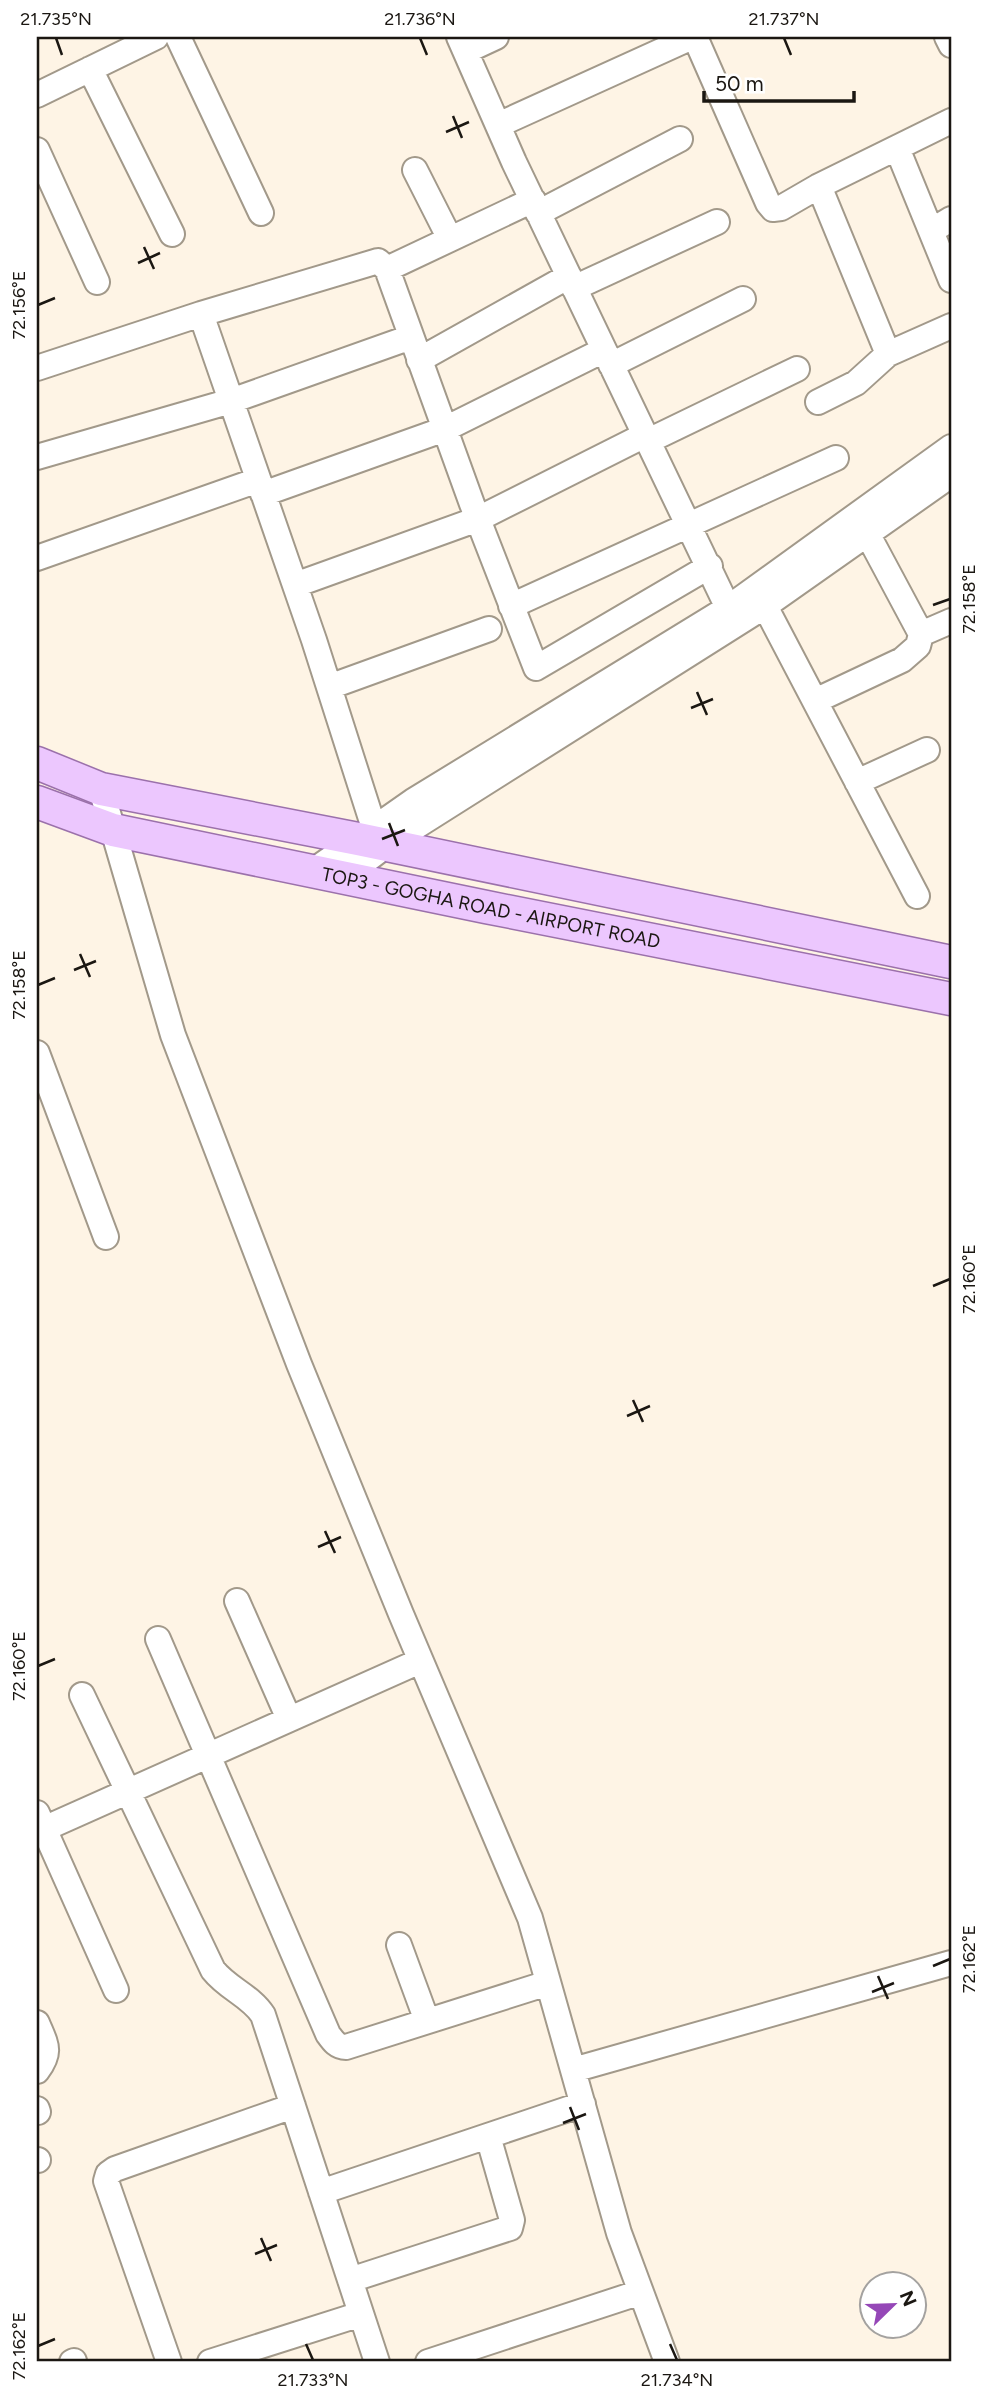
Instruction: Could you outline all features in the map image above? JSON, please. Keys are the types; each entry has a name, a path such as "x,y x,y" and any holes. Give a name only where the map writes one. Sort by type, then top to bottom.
{"main road":[{"path":"46,767 101,789 373,838 951,962"},
{"name":"TOP3 - GOGHA ROAD - AIRPORT ROAD","path":"37,800 113,830 951,999"}],"street":[{"path":"37,96 156,37"},
{"path":"178,37 261,213"},
{"path":"496,37 462,44 571,282 729,608"},
{"path":"498,125 694,37 773,209 781,208 819,186 951,121"},
{"path":"947,37 951,45"},
{"path":"90,69 172,234"},
{"path":"387,269 450,239 536,206 680,139"},
{"path":"897,148 941,225 951,280"},
{"path":"37,150 97,282"},
{"path":"415,170 450,239"},
{"path":"819,186 888,354"},
{"path":"37,457 415,348 717,222"},
{"path":"37,368 201,314 378,261 387,269 444,429 536,668 710,566"},
{"path":"37,558 444,429 743,299"},
{"path":"201,314 329,687 373,838"},
{"path":"818,402 856,383 888,354 951,326"},
{"path":"295,585 478,519 797,369"},
{"path":"343,878 373,838 469,766 729,608 951,447"},
{"path":"511,606 836,458"},
{"path":"313,871 765,606 951,475"},
{"path":"815,701 902,660 918,646 921,634 868,535"},
{"path":"765,606 917,896"},
{"path":"921,634 951,621"},
{"path":"329,687 489,629"},
{"path":"857,782 927,750"},
{"path":"37,800 46,767"},
{"path":"101,789 173,1035 299,1363 530,1918 619,2232 667,2362"},
{"path":"37,1053 106,1237"},
{"path":"237,1601 289,1719"},
{"path":"158,1639 334,2043 346,2047 548,1983"},
{"path":"116,1990 39,1825 127,1792 421,1661"},
{"path":"82,1695 213,1970 231,1989 258,2006 263,2015 377,2362"},
{"path":"399,1945 427,2021"},
{"path":"573,2070 951,1963"},
{"path":"37,2023 47,2049 47,2058 37,2071"},
{"path":"321,2192 583,2104"},
{"path":"169,2362 106,2181 108,2174 115,2169 293,2106"},
{"path":"350,2280 510,2228 512,2220 488,2136"},
{"path":"428,2362 500,2351 641,2292"},
{"path":"210,2362 361,2314"}]}
